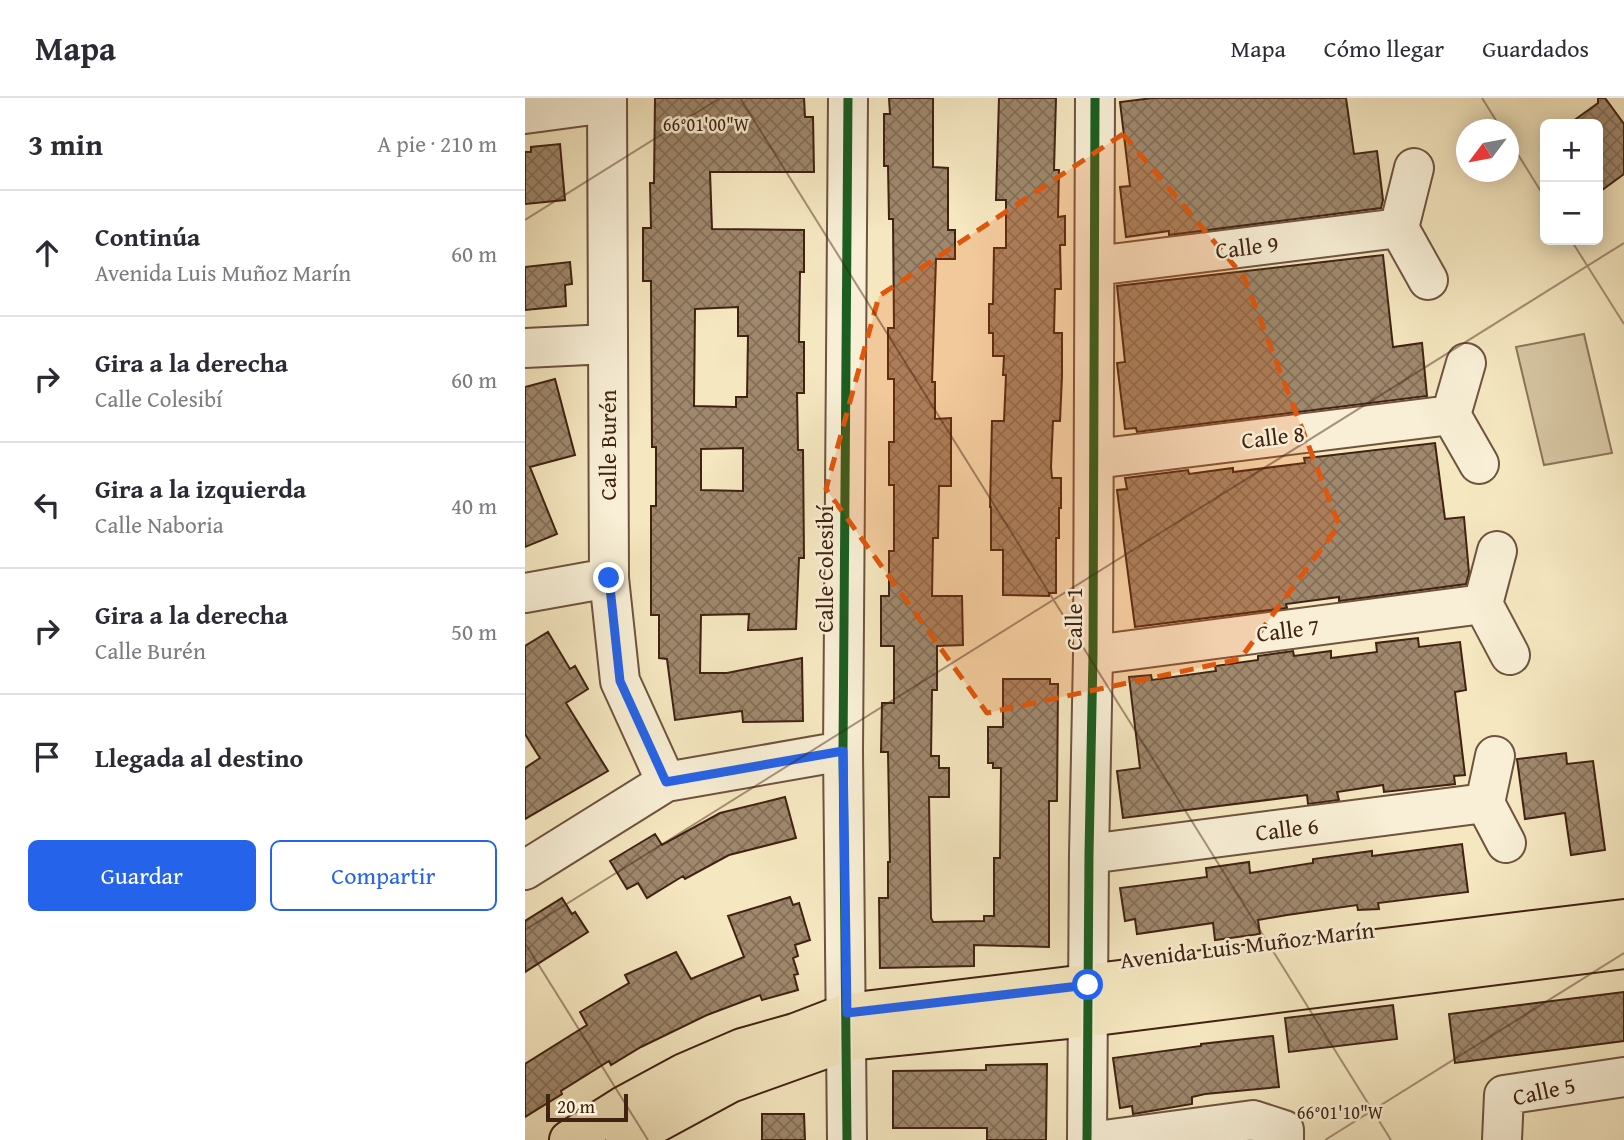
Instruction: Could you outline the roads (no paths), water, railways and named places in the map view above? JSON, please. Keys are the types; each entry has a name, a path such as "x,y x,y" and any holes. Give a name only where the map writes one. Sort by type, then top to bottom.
{"main road":[{"name":"Avenida Luis Muñoz Marín","path":"1088,1001 1624,919"},
{"name":"Avenida Luis Muñoz Marín","path":"569,1140 623,1106 684,1073 741,1048 847,1027 1624,949"},
{"name":"Avenida Luis Muñoz Marín","path":"625,1140 730,1083 847,1027"}],"street":[{"name":"Calle Colesibí","path":"847,1140 843,751 848,98"},
{"name":"Calle 1","path":"1087,1140 1095,459 1095,98"},
{"path":"525,114 607,101"},
{"name":"Calle Burén","path":"607,101 609,578 620,681 666,782"},
{"path":"1414,169 1399,228 1428,280"},
{"name":"Calle 9","path":"1095,266 1399,228"},
{"path":"525,348 608,344"},
{"path":"1466,363 1451,415 1479,464"},
{"name":"Calle 8","path":"1095,459 1451,415"},
{"path":"1497,551 1483,604 1510,655"},
{"path":"525,593 609,578"},
{"name":"Calle 7","path":"1093,655 1483,604"},
{"path":"525,870 666,782 843,751"},
{"path":"1495,756 1485,803 1506,842"},
{"name":"Calle 6","path":"1089,854 1485,803"},
{"name":"Calle 5","path":"1502,1140 1504,1095 1624,1077"},
{"path":"1104,1140 1253,1120 1284,1130 1284,1140"}]}
